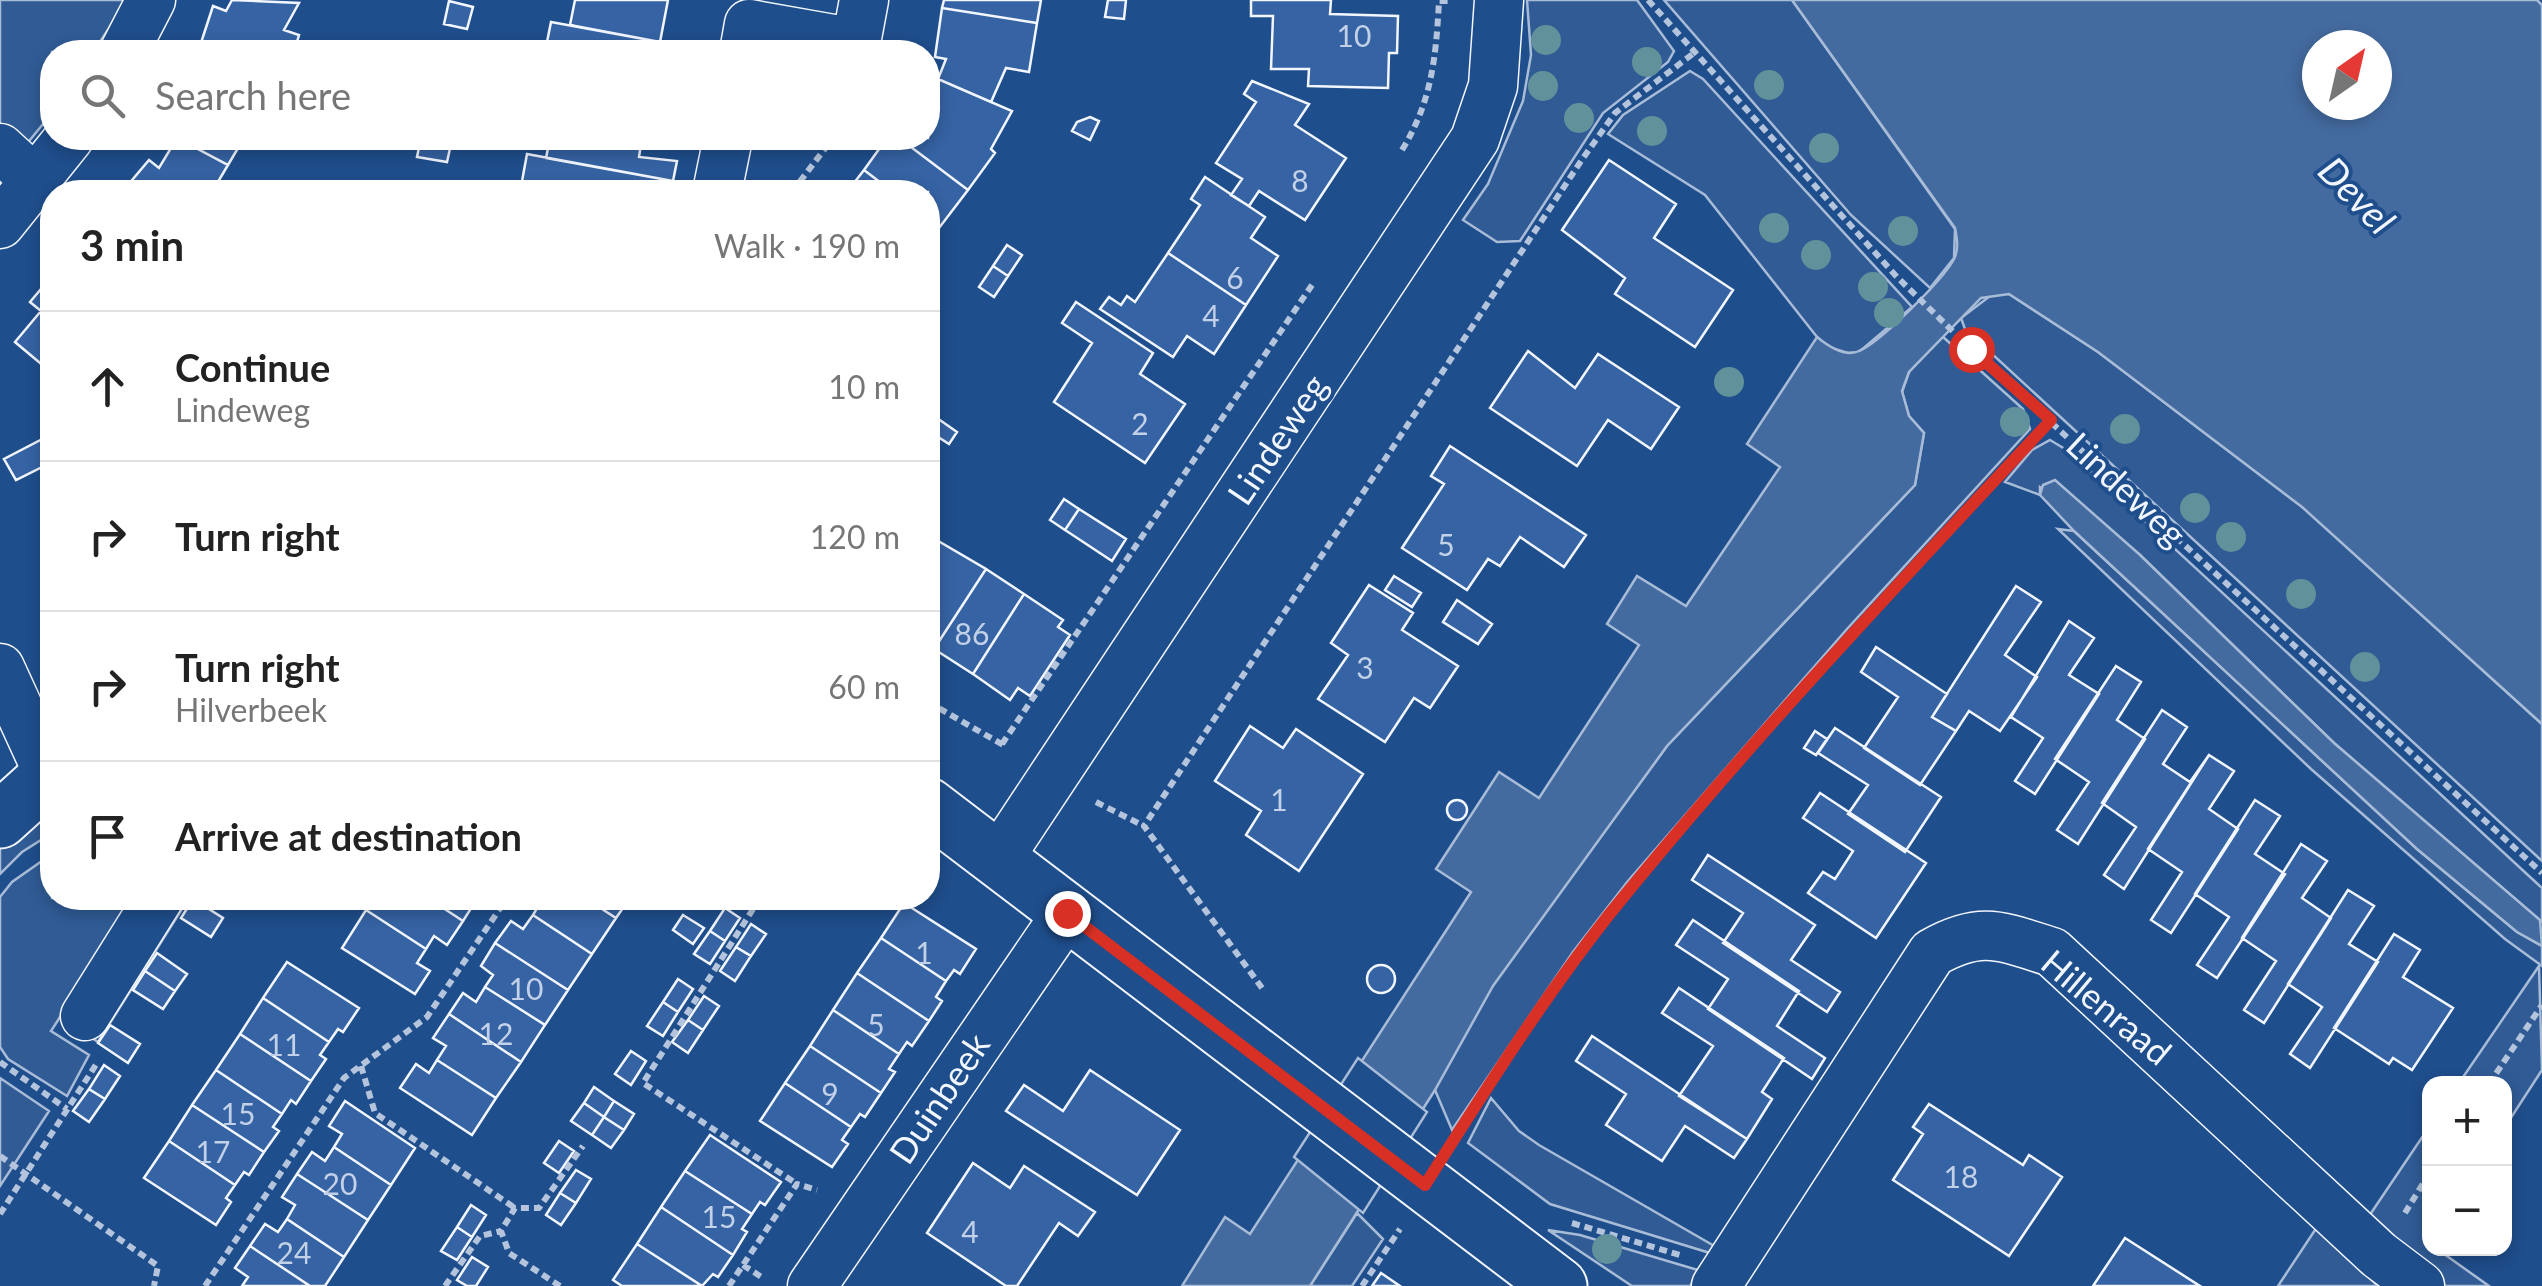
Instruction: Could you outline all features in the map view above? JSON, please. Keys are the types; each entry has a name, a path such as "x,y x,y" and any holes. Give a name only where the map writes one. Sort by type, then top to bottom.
{"street":[{"path":"130,40 150,0"},
{"path":"857,40 864,0"},
{"name":"Lindeweg","path":"998,858 1466,155 1493,86 1499,0"},
{"path":"746,40 749,24 839,40"},
{"path":"0,148 36,181"},
{"path":"0,224 60,150"},
{"path":"719,180 726,150"},
{"path":"0,668 40,751"},
{"path":"0,820 40,784"},
{"path":"940,815 1320,1104 1435,1158 1559,1286"},
{"path":"85,1016 151,910"},
{"name":"Duinbeek","path":"812,1286 1067,913"},
{"name":"Hillenraad","path":"1722,1277 1932,953 1958,938 1990,932 2052,952 2379,1255 2420,1286"}],"path":[{"path":"1396,159 1421,118 1436,69 1439,1 1499,0"},
{"name":"Lindeweg","path":"1648,0 1897,277 2542,873"},
{"path":"1265,992 1144,826 1580,161 1615,113 1694,53"},
{"path":"801,180 824,150"},
{"path":"1002,744 1322,271"},
{"path":"1362,1286 1435,1158 1605,920 1689,819 2051,420"},
{"path":"206,1286 344,1078 426,1017 498,910"},
{"path":"750,910 643,1084 797,1184 821,1192 859,1217"},
{"path":"2493,1076 2542,1005"},
{"path":"0,1214 101,1056 73,1034 85,1016"},
{"path":"0,1062 68,1109"},
{"path":"361,1066 375,1113 514,1208 539,1208 583,1146"},
{"path":"0,1156 158,1266 154,1286"},
{"path":"729,1286 797,1184"},
{"path":"514,1208 501,1232 509,1253 560,1286"},
{"path":"1558,1219 1722,1277"},
{"path":"445,1286 480,1236 501,1232"}],"shaded area":[{"path":"0,0 128,0 101,40 40,40 40,128 25,146 0,125"},
{"path":"1527,0 1637,0 1674,51 1668,62 1603,113 1520,241 1497,242 1463,220 1488,184 1523,101 1531,55"},
{"path":"1664,0 1792,0 1955,229 1954,258 1930,288 1851,215"},
{"path":"1690,71 1703,79 1912,307 1859,352 1828,347 1817,337 1705,195 1608,134 1623,115"},
{"path":"1994,293 2009,294 2098,352 2303,507 2542,724 2542,861 1965,329 1961,318"},
{"path":"1942,336 2023,409 2030,429 1847,629 1628,881 1573,952 1452,1130 1435,1090 1492,986 1667,746 1915,485 1924,433 1909,416 1902,392 1909,372"},
{"path":"2050,440 2070,452 2542,888 2542,922 2334,743 2139,554 2040,487 2040,495 2005,482 2032,450"},
{"path":"2058,529 2074,531 2417,849 2517,932 2542,946 2542,966 2505,939 2311,769"},
{"path":"40,813 40,841 0,874 0,841"},
{"path":"40,862 40,910 181,910 98,1042 60,1017 51,1031 89,1055 67,1096 8,1059 0,1047 0,897 12,882"},
{"path":"2539,966 2542,1070 2512,1116 2512,1076 2464,1076"},
{"path":"0,1078 49,1111 0,1186"},
{"path":"1491,1098 1519,1131 1539,1145 1716,1247 1710,1253 1550,1204 1468,1143"},
{"path":"2422,1137 2422,1256 2447,1256 2489,1286 2441,1286 2361,1228"},
{"path":"1357,1213 1383,1239 1352,1286 1310,1286"},
{"path":"2317,1227 2378,1286 2278,1286"},
{"path":"1548,1230 1580,1235 1701,1271 1690,1286 1632,1286"}],"water":[{"name":"Devel","path":"1792,0 2537,0 2542,5 2542,724 2302,507 2098,352 2009,294 1981,298 1909,372 1902,391 1909,416 1924,433 1915,485 1667,746 1493,986 1435,1090 1310,1286 1182,1286 1225,1217 1250,1234 1471,892 1436,869 1499,772 1539,798 1639,645 1607,624 1637,576 1686,606 1780,467 1747,444 1817,337 1848,353 1869,345 1948,269 1957,251 1955,228"},
{"path":"2055,480 2139,554 2334,743 2540,920 2542,946 2517,932 2417,849 2074,531 2040,495 2043,485"}],"pier":[{"path":"1358,1058 1427,1112 1363,1213 1294,1157"}],"building":[{"path":"232,0 299,3 284,30 299,35 298,40 202,40 213,6 226,11"},
{"path":"575,0 668,0 660,40 570,25"},
{"path":"944,0 1041,0 1037,23 942,8"},
{"path":"1108,0 1126,0 1124,19 1105,17"},
{"path":"1251,0 1331,0 1330,14 1398,16 1397,53 1389,53 1388,88 1308,86 1309,69 1271,69 1273,16 1251,16"},
{"path":"449,1 473,7 467,29 444,24"},
{"path":"942,8 1037,23 1029,72 1006,68 991,102 940,80 946,59 940,58 937,40"},
{"path":"551,22 649,40 547,40"},
{"path":"940,80 1012,111 991,149 995,153 968,190 915,150 940,150"},
{"path":"1252,81 1309,104 1295,125 1346,158 1305,220 1259,191 1249,206 1231,195 1242,179 1216,163 1256,102 1244,94"},
{"path":"1090,117 1099,121 1090,140 1072,131 1077,122"},
{"path":"170,150 200,150 228,165 219,180 132,180 149,160 159,168"},
{"path":"200,150 237,150 228,165"},
{"path":"418,150 450,150 447,162 417,157"},
{"path":"548,150 640,150 639,157 677,161 673,180 667,180 546,158"},
{"path":"878,150 915,150 968,190 940,227 940,180 877,180 864,170"},
{"path":"527,154 668,180 522,180"},
{"path":"1609,160 1676,204 1654,238 1733,290 1695,347 1615,294 1625,278 1562,230"},
{"path":"864,170 877,180 856,180"},
{"path":"1205,177 1265,217 1251,238 1278,256 1246,305 1168,253 1200,205 1191,199"},
{"path":"1007,245 1022,255 1008,276 993,266"},
{"path":"1168,253 1246,305 1214,354 1187,336 1173,357 1100,309 1109,297 1121,305 1127,296 1135,302"},
{"path":"993,266 1008,276 994,297 979,287"},
{"path":"40,290 40,310 30,302"},
{"path":"1076,302 1153,353 1140,374 1185,404 1145,463 1054,402 1092,343 1062,323"},
{"path":"40,312 40,363 15,342"},
{"path":"1528,351 1575,388 1598,354 1679,407 1651,449 1608,420 1577,466 1490,408"},
{"path":"940,420 957,432 949,444 940,438"},
{"path":"40,440 40,468 16,480 4,459"},
{"path":"1450,446 1586,535 1564,567 1520,537 1500,566 1488,559 1467,590 1402,548 1444,484 1431,476"},
{"path":"1064,499 1079,509 1065,530 1050,520"},
{"path":"1079,509 1126,539 1112,561 1065,530"},
{"path":"940,542 986,569 940,640"},
{"path":"986,569 1024,594 973,674 940,653 940,640"},
{"path":"1394,576 1421,593 1412,607 1385,590"},
{"path":"1369,585 1413,613 1402,630 1458,666 1430,708 1414,698 1385,742 1318,699 1348,655 1331,643"},
{"path":"2016,586 2041,602 2005,655 2037,677 2000,731 1969,711 1956,731 1932,717"},
{"path":"1024,594 1063,620 1058,627 1070,635 1030,696 1018,688 1010,700 973,674"},
{"path":"1457,600 1492,624 1478,644 1443,622"},
{"path":"2069,621 2094,638 2069,675 2099,694 2035,794 2015,781 2043,738 2011,717"},
{"path":"1876,647 1947,694 1932,717 1956,731 1920,785 1864,748 1898,697 1861,672"},
{"path":"2116,666 2141,682 2117,720 2145,739 2078,844 2057,830 2089,782 2055,759"},
{"path":"2162,710 2187,727 2163,764 2190,782 2209,755 2124,889 2104,875 2136,827 2102,803"},
{"path":"1250,726 1283,748 1296,729 1363,774 1299,871 1246,835 1261,811 1215,781"},
{"path":"1835,728 1941,797 1905,852 1848,814 1868,785 1818,753"},
{"path":"1815,731 1827,739 1816,755 1804,748"},
{"path":"2209,755 2234,771 2209,809 2238,829 2171,933 2151,920 2182,872 2148,849"},
{"path":"1820,793 1926,863 1876,938 1808,893 1823,872 1835,879 1853,851 1803,818"},
{"path":"1457,800 1467,810 1457,820 1447,810"},
{"path":"2255,800 2280,816 2255,854 2285,874 2217,978 2197,965 2229,917 2195,894"},
{"path":"2301,844 2327,861 2302,898 2331,918 2264,1023 2244,1010 2276,961 2242,938"},
{"path":"1708,855 1815,925 1791,960 1840,992 1827,1012 1723,943 1743,913 1692,880"},
{"path":"2348,890 2374,906 2349,944 2378,962 2310,1068 2290,1054 2322,1007 2288,984"},
{"path":"186,910 210,910 223,918 211,937 181,918"},
{"path":"366,910 446,910 463,921 447,945 434,936 426,949"},
{"path":"366,910 426,949 417,963 430,971 415,994 342,948"},
{"path":"446,910 470,910 463,921"},
{"path":"536,910 604,910 616,918 592,954 533,915"},
{"path":"604,910 622,910 616,918"},
{"path":"724,910 740,918 725,941 710,931"},
{"path":"899,910 915,910 976,949 960,974 954,970 946,981 881,938"},
{"path":"533,915 592,954 568,990 495,943 511,921 523,929"},
{"path":"683,915 704,928 693,944 673,930"},
{"path":"1693,920 1799,991 1777,1026 1825,1058 1812,1079 1708,1009 1728,979 1676,945"},
{"path":"751,924 766,934 751,956 736,947"},
{"path":"710,931 725,941 710,964 694,954"},
{"path":"2394,934 2420,950 2403,977 2453,1008 2412,1070 2393,1058 2389,1064 2334,1028"},
{"path":"881,938 946,981 936,997 942,1001 929,1021 857,973"},
{"path":"495,943 568,990 545,1025 485,987 493,975 481,966"},
{"path":"736,947 751,956 735,981 720,971"},
{"path":"157,953 187,974 175,991 145,971"},
{"path":"287,962 359,1008 343,1032 338,1029 329,1042 263,998"},
{"path":"1381,965 1391,969 1395,979 1391,989 1381,993 1371,989 1367,979 1371,969"},
{"path":"145,971 175,991 163,1009 133,990"},
{"path":"857,973 929,1021 912,1046 907,1042 899,1054 833,1010"},
{"path":"678,979 693,989 678,1012 663,1002"},
{"path":"485,987 545,1025 521,1062 449,1014 463,993 476,1002"},
{"path":"1679,988 1784,1058 1762,1092 1772,1099 1747,1139 1679,1096 1713,1046 1662,1013"},
{"path":"704,996 719,1006 703,1030 688,1020"},
{"path":"263,998 329,1042 320,1055 326,1059 311,1081 240,1034"},
{"path":"663,1002 678,1012 663,1036 647,1026"},
{"path":"833,1010 899,1054 889,1069 895,1072 881,1093 810,1046"},
{"path":"449,1014 521,1062 496,1098 437,1060 446,1046 433,1038"},
{"path":"688,1020 703,1030 688,1053 672,1042"},
{"path":"110,1025 140,1044 128,1063 98,1043"},
{"path":"240,1034 311,1081 296,1104 291,1100 282,1114 216,1070"},
{"path":"1592,1036 1747,1139 1734,1158 1685,1126 1662,1161 1606,1125 1626,1094 1576,1061"},
{"path":"810,1046 881,1093 865,1117 860,1114 851,1127 785,1083"},
{"path":"631,1051 646,1061 631,1085 615,1074"},
{"path":"437,1060 496,1098 472,1135 400,1088 416,1064 429,1073"},
{"path":"104,1065 120,1076 105,1099 89,1089"},
{"path":"216,1070 282,1114 273,1127 279,1131 264,1152 192,1105"},
{"path":"1090,1070 1180,1130 1137,1195 1006,1111 1024,1085 1063,1111"},
{"path":"785,1083 851,1127 842,1140 848,1144 832,1167 760,1121"},
{"path":"594,1087 614,1101 604,1117 584,1103"},
{"path":"89,1089 105,1099 89,1122 73,1111"},
{"path":"345,1101 415,1148 391,1185 334,1147 342,1134 329,1126"},
{"path":"614,1101 634,1114 624,1130 604,1117"},
{"path":"584,1103 604,1117 592,1135 571,1121"},
{"path":"1929,1104 2023,1165 2029,1155 2062,1177 2009,1256 1893,1180 1923,1134 1913,1127"},
{"path":"192,1105 264,1152 249,1175 244,1172 235,1185 169,1141"},
{"path":"604,1117 624,1130 611,1148 592,1135"},
{"path":"710,1135 781,1182 765,1205 760,1202 752,1214 685,1171"},
{"path":"169,1141 235,1185 226,1198 231,1202 216,1225 144,1178"},
{"path":"559,1141 574,1151 559,1173 544,1163"},
{"path":"334,1147 391,1185 368,1220 297,1174 312,1152 325,1161"},
{"path":"973,1163 1010,1188 1024,1166 1095,1212 1078,1236 1059,1223 1017,1286 1006,1286 927,1233"},
{"path":"576,1170 591,1179 576,1203 560,1193"},
{"path":"685,1171 752,1214 742,1229 747,1232 733,1255 661,1207"},
{"path":"297,1174 368,1220 344,1257 287,1219 295,1205 282,1197"},
{"path":"560,1193 576,1203 561,1225 546,1215"},
{"path":"471,1205 486,1215 472,1237 457,1227"},
{"path":"661,1207 733,1255 718,1277 713,1274 702,1286 637,1244"},
{"path":"287,1219 344,1257 325,1286 310,1286 250,1246 265,1224 278,1232"},
{"path":"457,1227 472,1237 457,1260 441,1251"},
{"path":"2125,1238 2200,1286 2093,1286"},
{"path":"637,1244 702,1286 622,1286 613,1280"},
{"path":"250,1246 310,1286 242,1286 248,1277 235,1268"},
{"path":"472,1257 488,1267 476,1286 467,1286 457,1280"},
{"path":"1381,1273 1400,1286 1372,1286"}],"route":[{"path":"1067,913 1425,1185 1477,1101 1605,920 1809,684 2051,420 1971,349"}]}
